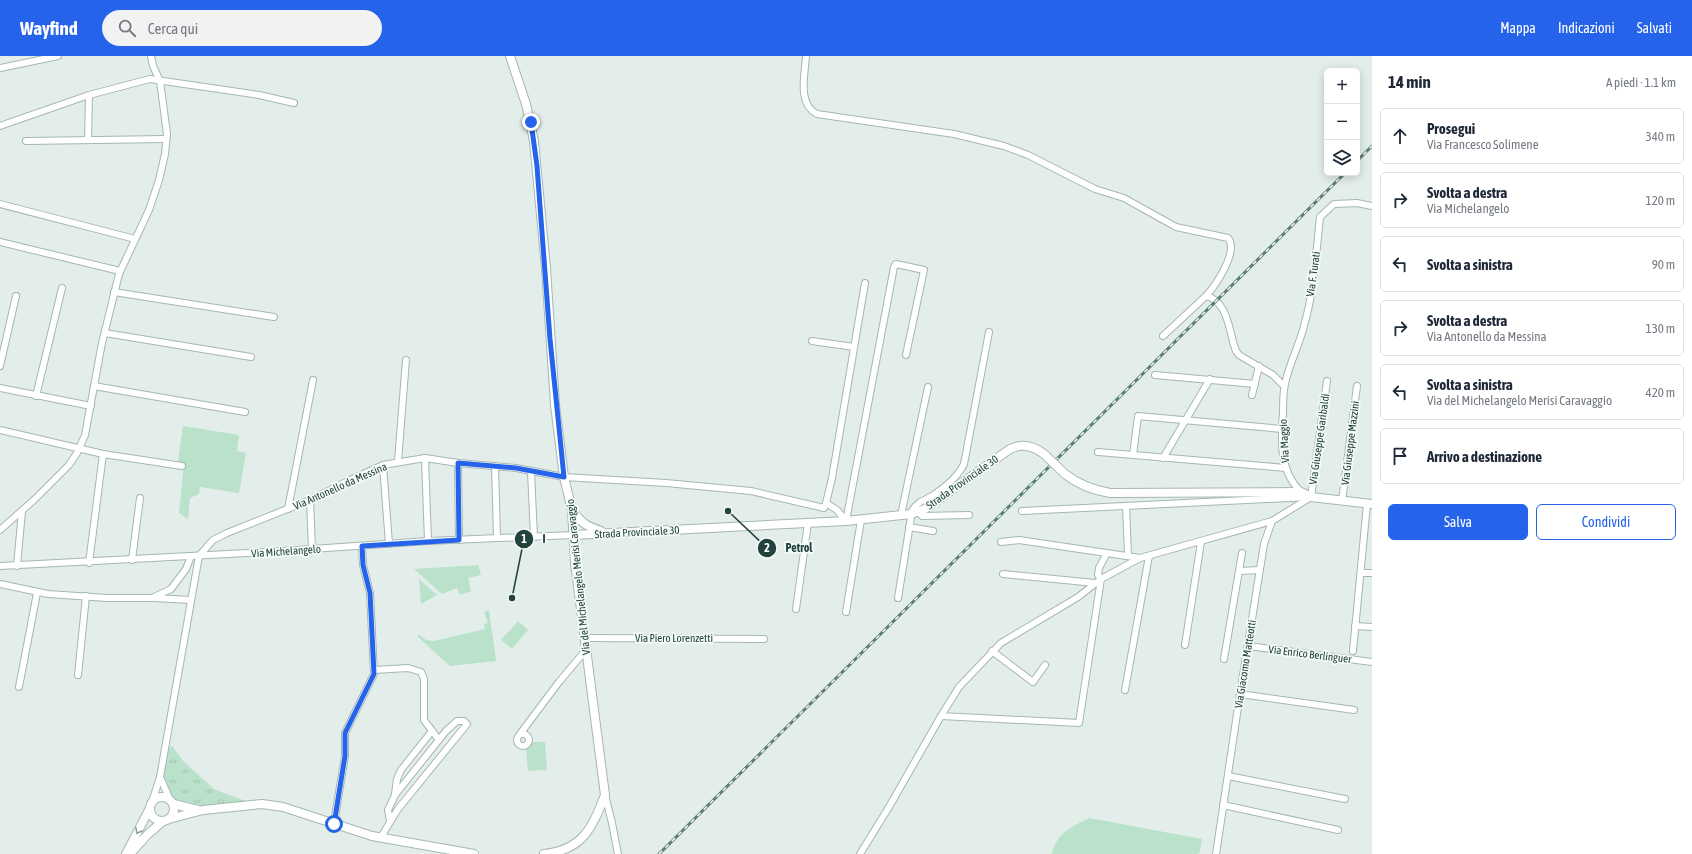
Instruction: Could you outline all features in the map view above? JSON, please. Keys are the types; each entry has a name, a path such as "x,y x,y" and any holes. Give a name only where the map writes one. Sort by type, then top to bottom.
{"street":[{"path":"0,68 58,56"},
{"path":"0,530 3,524 22,511 69,465 85,435 114,292 120,271 149,210 159,180 165,154 166,139 160,81 152,66 151,56"},
{"name":"Via del Michelangelo Merisi Caravaggio","path":"510,56 526,104 534,140 546,268 555,397 564,477 572,510 573,535 585,650 605,795"},
{"path":"806,56 805,102 810,111 816,114 954,134 1004,146 1028,155 1096,189 1124,198 1176,227 1228,238 1232,246 1227,262 1218,279 1206,296 1163,336"},
{"path":"0,126 89,95 150,79 259,95 294,103"},
{"path":"88,140 89,95"},
{"path":"26,141 166,139"},
{"name":"Via F. Turati","path":"1284,386 1304,326 1315,271 1320,217 1334,204 1357,203 1372,206"},
{"path":"0,204 135,239"},
{"path":"0,242 120,271"},
{"path":"846,521 894,266 896,264 924,270 906,355"},
{"path":"846,521 837,510 826,503 832,478 865,283"},
{"path":"36,396 62,288"},
{"path":"114,292 274,317"},
{"path":"0,366 16,296"},
{"path":"1206,296 1212,297 1226,315 1236,351 1239,355 1272,375 1284,386"},
{"path":"105,332 251,356"},
{"path":"898,598 909,527 915,513 916,505 934,494 949,482 958,474 964,464 989,332"},
{"path":"812,341 854,347"},
{"path":"398,461 406,360"},
{"path":"1252,396 1258,366"},
{"path":"1155,375 1255,384"},
{"path":"288,509 313,380"},
{"path":"1163,458 1210,380"},
{"name":"Via Giuseppe Garibaldi","path":"1311,497 1327,381"},
{"path":"94,386 245,412"},
{"path":"901,515 928,386"},
{"name":"Via Maggio","path":"1284,386 1282,429 1283,454 1286,468 1294,485 1301,492"},
{"name":"Via Giuseppe Mazzini","path":"1342,501 1357,386"},
{"path":"0,388 91,406"},
{"path":"1133,455 1138,416 1282,429"},
{"path":"0,430 102,454 182,466"},
{"name":"Strada Provinciale 30","path":"573,535 846,521 915,513 932,504 1010,449 1017,446 1028,446 1044,454 1078,484 1110,493 1301,492 1311,497 1370,504"},
{"path":"1098,452 1286,468"},
{"path":"89,563 102,454"},
{"path":"425,458 428,541"},
{"name":"Via Antonello da Messina","path":"199,556 213,540 227,533 310,500 383,465 398,461 425,458 458,463 516,468 564,477 666,483 751,491 824,508 826,503"},
{"path":"458,463 459,540"},
{"path":"383,465 389,544"},
{"path":"495,466 498,538"},
{"path":"531,472 534,537"},
{"path":"1022,511 1311,497"},
{"path":"860,854 959,687 1001,643 1078,597 1101,579 1140,558 1272,521 1311,497"},
{"path":"132,560 140,498"},
{"path":"310,500 312,550"},
{"path":"1353,650 1370,504"},
{"path":"1126,506 1124,530 1128,556"},
{"path":"572,510 580,521 587,526 606,533"},
{"path":"17,566 22,511"},
{"path":"915,513 922,516 969,515"},
{"path":"846,612 861,520"},
{"name":"Via Giacomo Matteotti","path":"1216,854 1264,544 1272,521"},
{"path":"796,609 808,522"},
{"path":"909,527 933,531"},
{"name":"Via Michelangelo","path":"0,566 89,563 312,550 428,541 573,535"},
{"path":"1001,542 1019,540 1140,558"},
{"path":"1185,645 1201,542"},
{"path":"334,824 345,756 345,733 374,674 370,593 363,565 362,546"},
{"path":"941,716 1079,723 1101,579 1098,576 1099,568 1107,553"},
{"path":"1224,659 1242,553"},
{"path":"152,598 171,589 186,569 191,556"},
{"path":"126,854 151,805 160,777 199,556"},
{"path":"1125,690 1149,556"},
{"path":"1239,571 1260,570"},
{"path":"1361,572 1372,573"},
{"path":"1002,574 1095,584"},
{"path":"0,584 37,593 191,600"},
{"path":"19,687 37,593"},
{"path":"78,675 86,596"},
{"path":"1355,626 1372,627"},
{"name":"Via Piero Lorenzetti","path":"584,638 764,639"},
{"name":"Via Enrico Berlinguer","path":"1248,646 1372,662"},
{"path":"520,734 585,650"},
{"path":"992,651 1033,682 1045,665"},
{"path":"374,670 408,668 421,672 424,679 424,720 439,740"},
{"path":"1240,694 1354,710"},
{"path":"381,837 398,809 467,724 464,721 457,721 452,724 395,795 388,810 390,822"},
{"path":"395,795 401,770 432,731"},
{"path":"1228,776 1345,799"},
{"path":"130,854 147,835 174,814 172,802 160,777"},
{"path":"544,854 557,853 569,848 581,839 596,817 605,795"},
{"path":"605,795 618,854"},
{"path":"151,805 158,797 163,797 188,809 203,810"},
{"path":"151,805 154,818 166,820 203,810 262,804 283,807 334,824 381,837 458,848 474,854"},
{"path":"1223,805 1338,830"}],"green space":[{"path":"183,426 239,435 237,451 246,453 239,493 200,487 199,494 190,498 188,519 179,513 184,463 178,462"},
{"path":"478,565 481,575 468,578 471,591 460,595 457,588 442,594 414,569"},
{"path":"419,579 437,595 421,604"},
{"path":"489,610 496,661 450,666 418,637 418,634 426,640 434,641 485,629 484,624 488,623 484,612"},
{"path":"518,621 528,630 512,649 501,640"},
{"path":"531,742 545,742 547,770 528,771 526,748"},
{"path":"172,746 184,762 214,789 248,802 204,808 178,803 173,799 163,777 167,750"},
{"path":"1089,818 1202,839 1200,852 1197,854 1052,854 1057,841 1061,836 1071,828"}],"railway":[{"path":"1360,158 1372,146"},
{"path":"659,854 1342,176"}],"place":[{"name":"Petrol","path":"728,511"},
{"name":"I","path":"512,598"}],"route":[{"path":"334,824 345,756 345,733 347,726 374,674 370,593 363,565 362,546 459,540 458,463 516,468 564,477 550,339 546,268 537,166 531,122"}]}
